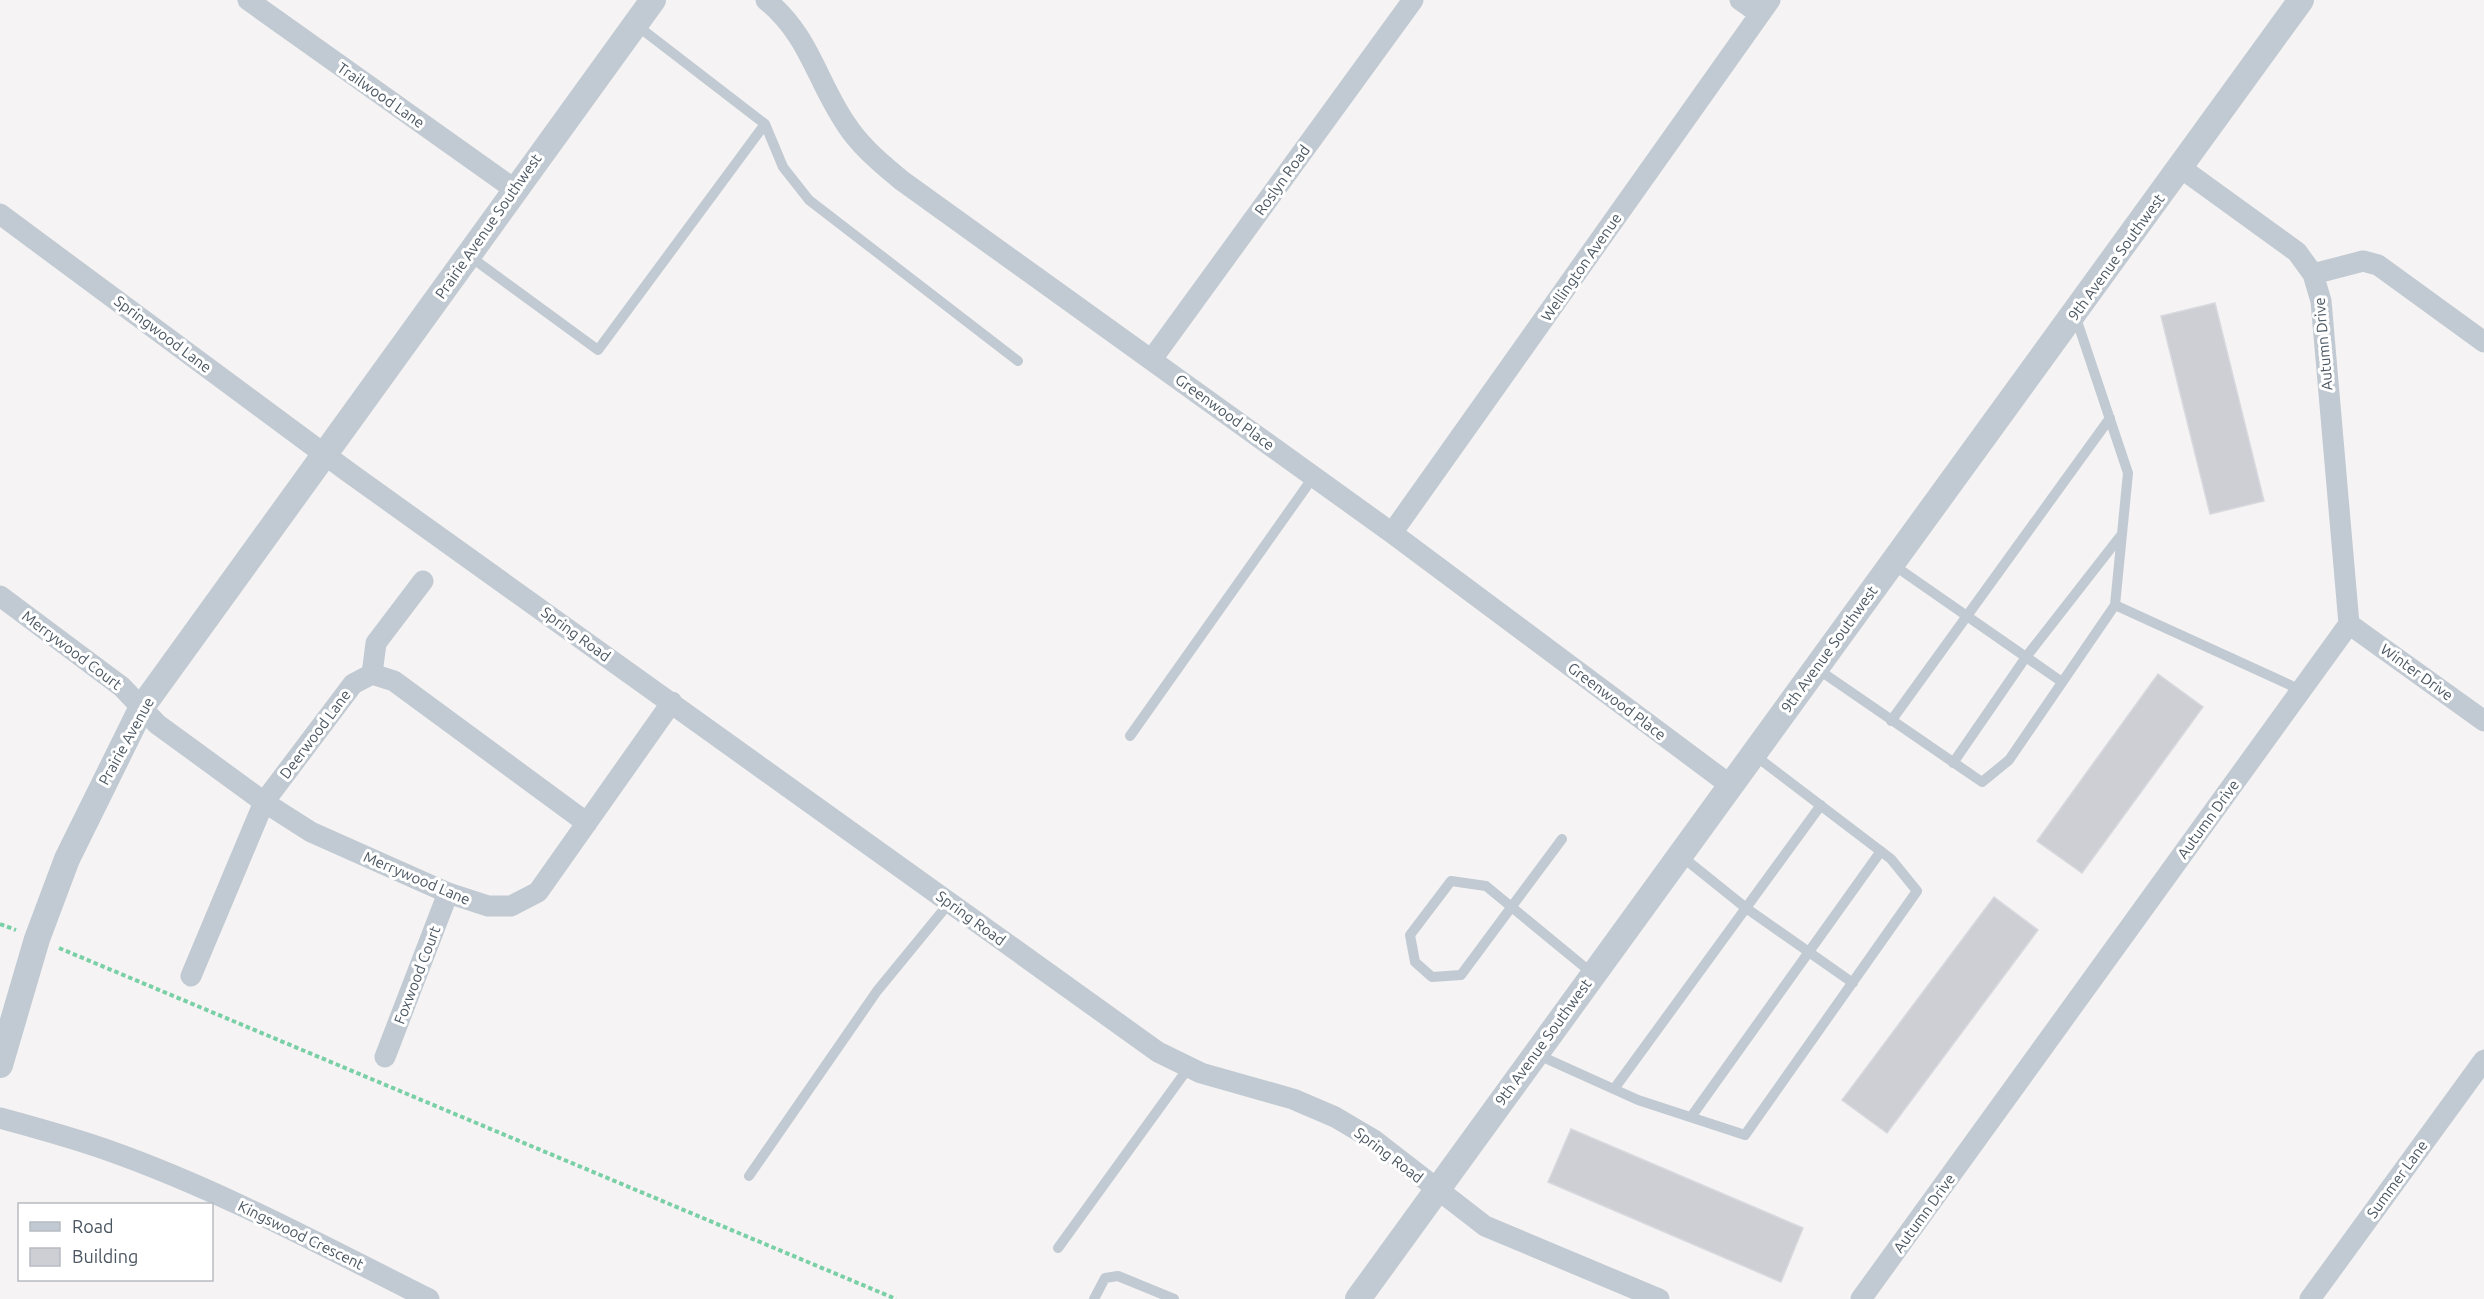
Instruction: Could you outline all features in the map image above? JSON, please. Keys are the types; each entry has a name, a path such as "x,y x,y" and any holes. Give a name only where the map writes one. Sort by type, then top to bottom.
{"street":[{"name":"Trailwood Lane","path":"248,0 514,189"},
{"name":"Prairie Avenue Southwest","path":"326,454 514,189 652,0"},
{"name":"Greenwood Place","path":"766,0 781,12 808,48 846,124 871,155 901,180 1314,476 1730,785"},
{"name":"Roslyn Road","path":"1152,359 1413,0"},
{"path":"1740,0 1765,7"},
{"name":"9th Avenue Southwest","path":"1358,1299 2301,0"},
{"name":"Wellington Avenue","path":"1392,534 1765,7"},
{"path":"2181,168 2297,252 2313,274 2363,261 2378,265 2484,342"},
{"name":"Springwood Lane","path":"0,214 326,454"},
{"name":"Autumn Drive","path":"1861,1299 2349,624 2321,301 2313,274"},
{"name":"Spring Road","path":"326,454 1158,1052 1201,1072 1293,1099 1335,1117 1374,1140 1485,1226 1659,1299"},
{"name":"Prairie Avenue","path":"0,1065 37,939 67,859 142,707 326,454"},
{"path":"423,581 376,643 372,674 393,681 587,823"},
{"name":"Merrywood Court","path":"0,597 122,687 142,707"},
{"name":"Winter Drive","path":"2349,624 2484,721"},
{"name":"Deerwood Lane","path":"191,976 264,802 353,684 372,674"},
{"name":"Merrywood Lane","path":"142,707 157,724 264,802 311,832 448,892 488,906 511,906 538,892 672,702"},
{"name":"Foxwood Court","path":"385,1057 448,892"},
{"name":"Summer Lane","path":"2310,1299 2484,1060"},
{"name":"Kingswood Crescent","path":"0,1118 110,1151 188,1182 262,1215 429,1299"}],"lane":[{"path":"635,24 765,124 783,167 809,200 1018,361"},
{"path":"468,255 598,350 765,124"},
{"path":"1816,668 1983,782 2009,760 2115,605 2128,473 2074,314"},
{"path":"1891,721 2110,418"},
{"path":"1130,736 1314,476"},
{"path":"1953,762 2026,657 2122,534"},
{"path":"1892,563 2062,682"},
{"path":"2115,605 2301,690"},
{"path":"1535,1054 1614,1089 1745,1135 1917,891 1892,859 1753,754"},
{"path":"1614,1089 1821,805"},
{"path":"1563,839 1512,908 1461,975 1432,977 1414,962 1410,935 1451,881 1486,886 1512,908 1593,974"},
{"path":"1691,1117 1881,851"},
{"path":"1680,855 1746,908 1853,982"},
{"path":"749,1176 877,991 950,902"},
{"path":"1058,1248 1189,1066"},
{"path":"1094,1299 1105,1278 1118,1276 1174,1299"}],"path":[{"path":"0,924 896,1299"}],"building":[{"path":"2215,303 2264,501 2210,514 2161,316"},
{"path":"2158,674 2203,707 2082,873 2037,841"},
{"path":"1994,897 2038,930 1887,1133 1842,1100"},
{"path":"1571,1129 1803,1228 1781,1282 1548,1182"}]}
